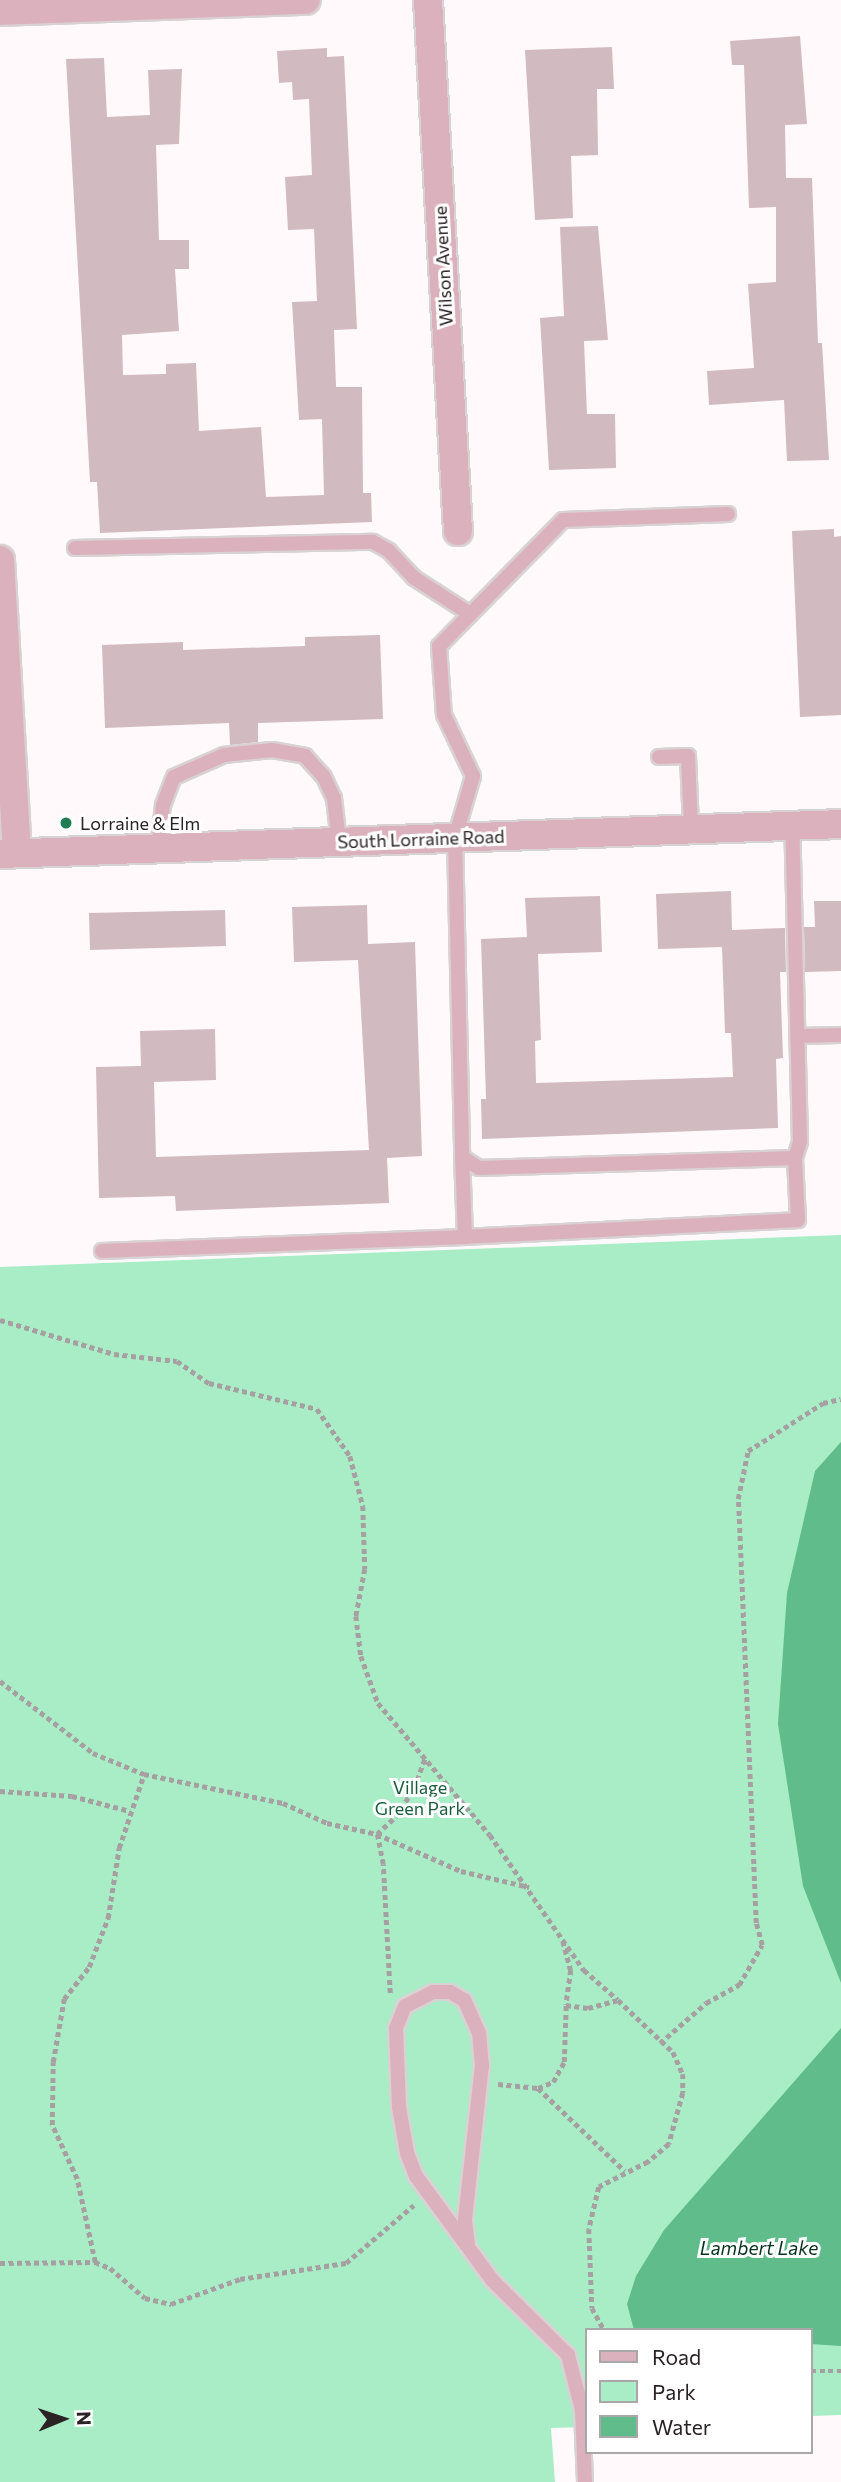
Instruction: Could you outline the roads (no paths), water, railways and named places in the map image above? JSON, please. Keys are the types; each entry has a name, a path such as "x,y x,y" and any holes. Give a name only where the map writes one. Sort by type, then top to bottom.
{"street":[{"path":"0,11 306,0"},
{"name":"Wilson Avenue","path":"428,0 457,531"},
{"path":"0,560 8,853"},
{"name":"South Lorraine Road","path":"8,853 841,824"}],"lane":[{"path":"465,1237 455,838 473,776 444,715 439,646 563,520 729,514"},
{"path":"75,548 373,542 390,551 414,578 470,614"},
{"path":"158,848 163,805 174,777 225,755 272,750 305,756 324,777 334,798 339,842"},
{"path":"659,757 688,756 691,829"},
{"path":"102,1251 465,1237 798,1220 795,1158 800,1142 792,825"},
{"path":"798,1036 841,1035"},
{"path":"462,1157 479,1168 795,1158"},
{"path":"468,2245 465,2219 480,2082 479,2033 464,2000 450,1992 433,1992 405,2006 396,2028 398,2107 407,2153 426,2190 492,2280 568,2355 582,2410 585,2482"}],"water":[{"path":"841,1442 841,1983 803,1886 778,1724 787,1593 815,1471"},
{"name":"Lambert Lake","path":"841,2028 841,2346 813,2344 813,2328 633,2328 627,2304 636,2276 664,2230"}],"place":[{"name":"Lorraine & Elm","path":"66,823"}],"park label":[{"name":"Village Green Park","path":"420,1798"}]}
